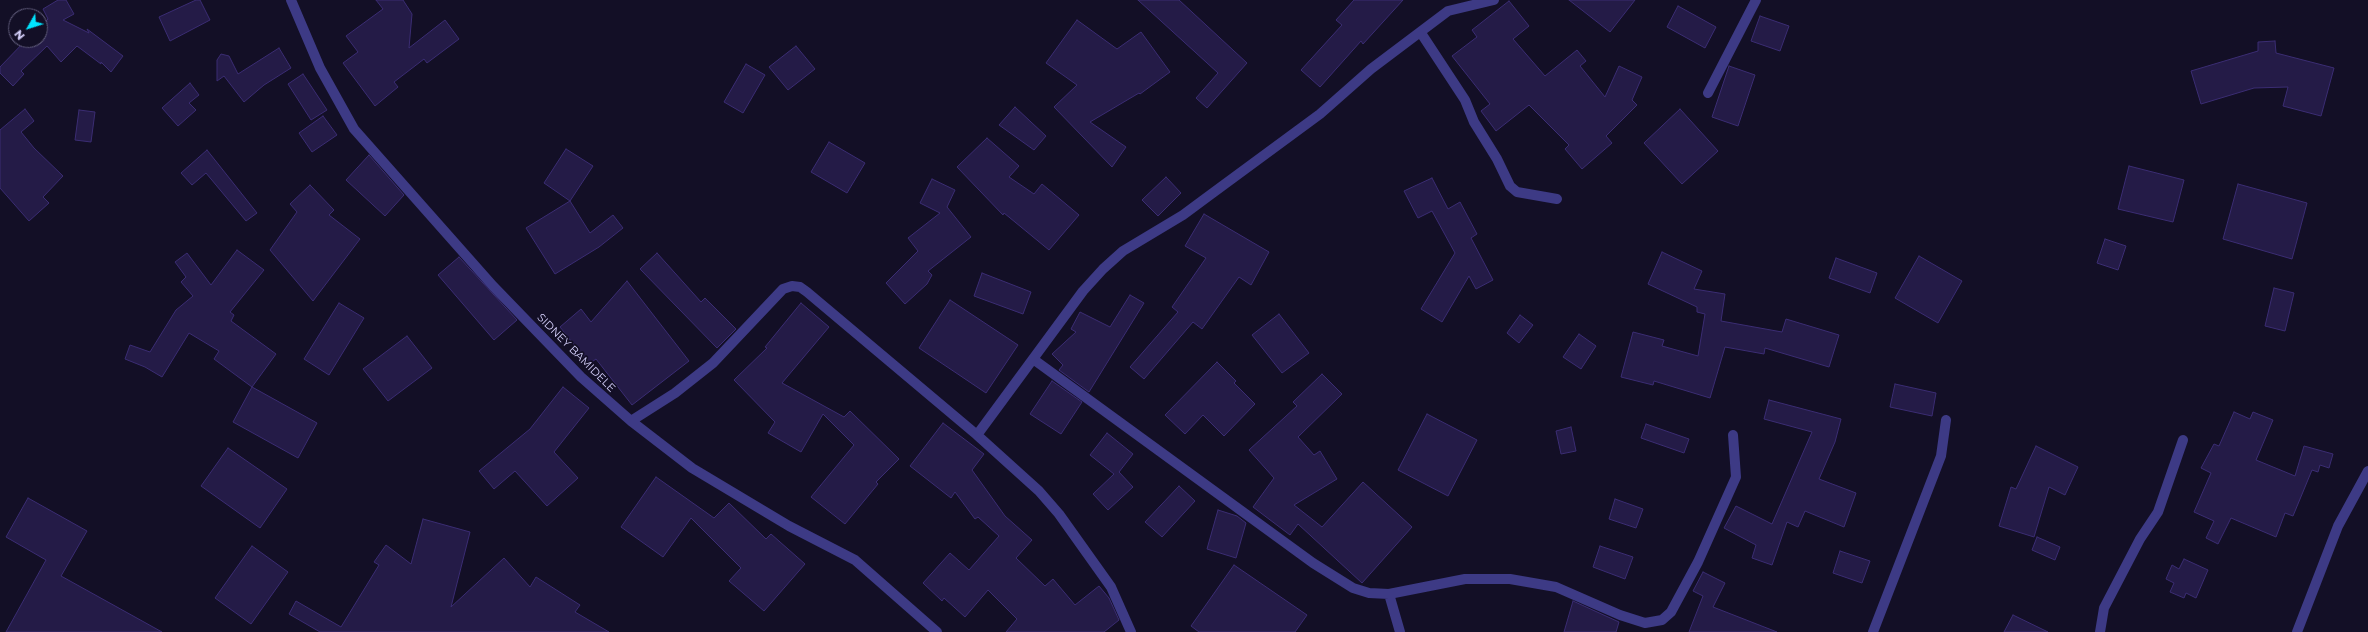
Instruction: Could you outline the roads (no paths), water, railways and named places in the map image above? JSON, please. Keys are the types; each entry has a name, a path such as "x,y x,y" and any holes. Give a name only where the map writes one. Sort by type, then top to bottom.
{"street":[{"name":"SIDNEY BAMIDELE","path":"291,0 320,68 354,129 493,286 581,377 631,422 692,468 789,526 855,560 937,632"},
{"path":"977,435 1083,291 1103,269 1123,251 1183,215 1320,114 1371,69 1421,33 1448,11 1494,0"},
{"path":"1708,93 1756,0"},
{"path":"1421,33 1465,100 1474,122 1497,159 1510,186 1517,192 1557,199"},
{"path":"631,422 675,393 713,363 783,289 792,286 800,287 977,435 1039,491 1059,514 1111,587 1131,632"},
{"path":"1033,359 1313,563 1353,588 1369,593 1389,594 1465,579 1510,579 1556,587 1620,615 1645,622 1662,620 1676,605 1698,562 1736,477 1733,435"},
{"path":"1873,632 1941,456 1946,420"},
{"path":"2100,632 2104,608 2140,539 2158,512 2183,440"},
{"path":"2297,632 2338,526 2368,471"},
{"path":"1389,594 1400,632"}]}
